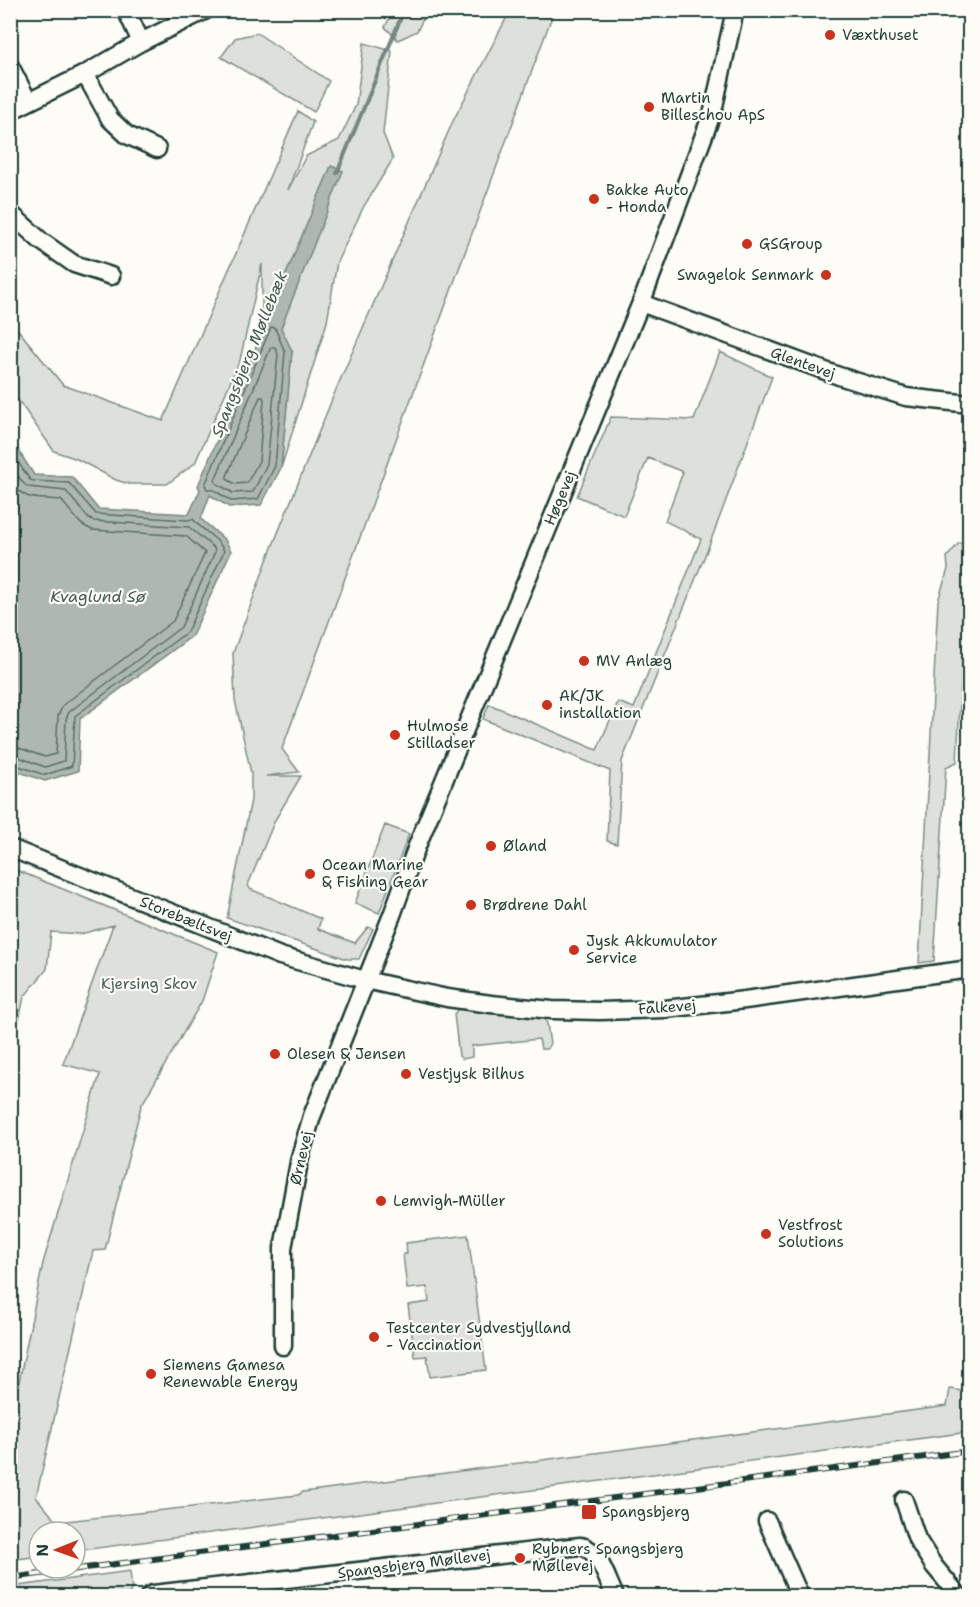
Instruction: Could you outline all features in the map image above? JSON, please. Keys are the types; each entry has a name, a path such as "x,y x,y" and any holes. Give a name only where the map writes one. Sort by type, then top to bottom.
{"street":[{"path":"126,10 141,42"},
{"path":"10,111 206,10"},
{"name":"Høgevej","path":"365,980 417,846 641,303 713,111 735,10"},
{"path":"10,66 28,101"},
{"path":"85,74 110,119 127,135 157,148"},
{"path":"10,213 41,241 74,264 111,276"},
{"name":"Glentevej","path":"641,303 839,376 906,397 969,404"},
{"name":"Storebæltsvej","path":"10,848 279,956 365,980"},
{"name":"Falkevej","path":"365,980 482,1003 552,1010 600,1011 665,1009 711,1004 969,969"},
{"name":"Ørnevej","path":"283,1346 283,1248 300,1157 312,1116 365,980"},
{"path":"904,1500 917,1539 934,1566 959,1596"},
{"path":"767,1521 800,1596"},
{"name":"Spangsbjerg Møllevej","path":"148,1596 580,1546 587,1547 595,1554 615,1596"}],"green space":[{"path":"393,10 427,11 417,31 398,40 385,27"},
{"path":"510,11 554,11 282,749 299,772 266,776 301,776 275,820 248,885 250,889 321,919 318,929 355,943 368,927 373,929 359,959 347,959 227,918 251,800 251,773 235,700 233,653 269,555 335,392 453,121"},
{"path":"257,33 329,81 314,112 221,57 235,38"},
{"path":"364,43 392,51 383,133 393,159 364,206 337,262 327,322 281,468 292,351 262,332 262,264 240,360 195,463 167,484 129,484 116,480 77,459 54,451 11,390 10,320 63,385 163,421 298,111 313,122 288,190 306,156 339,140 356,105"},
{"path":"720,352 772,377 710,543 622,761 617,844 607,841 610,771 483,719 489,704 597,750 618,702 634,708 701,539 665,521 683,472 648,458 624,516 577,496 611,417 694,420"},
{"path":"959,543 969,546 969,646 962,662 957,762 946,767 934,961 919,963 938,601 948,569 947,557"},
{"path":"385,825 409,834 379,913 355,903"},
{"name":"Kjersing Skov","path":"11,868 218,952 202,1001 141,1106 105,1250 93,1251 36,1497 55,1520 27,1520 27,1558 11,1560 11,1422 43,1263 100,1074 63,1064 113,925 81,934 51,932 47,969 24,997 17,1029 11,1038"},
{"path":"458,1009 541,1017 547,1024 550,1044 547,1049 541,1049 539,1039 472,1046 472,1057 463,1059 459,1056 454,1014"},
{"path":"468,1235 486,1370 430,1377 427,1356 415,1357 408,1305 429,1302 427,1287 407,1289 403,1254 407,1254 406,1243"},
{"name":"Kjersing Skov","path":"950,1389 969,1392 969,1432 87,1549 87,1520 75,1520 298,1495 303,1492 947,1406"},
{"path":"130,1571 132,1589 127,1596 11,1596 11,1587 63,1580 87,1580 87,1577"}],"water":[{"name":"Kvaglund Sø","path":"331,166 343,171 281,328 292,351 281,468 261,505 229,507 210,495 201,519 225,540 231,551 192,636 80,719 78,771 45,781 11,769 11,439 34,475 72,477 98,509 189,514 200,490 198,486"}],"waterway":[{"name":"Spangsbjerg Møllebæk","path":"337,173 404,10"},
{"name":"Spangsbjerg Møllebæk","path":"10,792 13,795"}],"railway":[{"path":"10,1578 970,1451"}],"place":[{"name":"Væxthuset","path":"830,35"},
{"name":"Martin Billeschou ApS","path":"649,107"},
{"name":"Bakke Auto - Honda","path":"594,199"},
{"name":"GSGroup","path":"747,244"},
{"name":"Swagelok Senmark","path":"826,275"},
{"name":"MV Anlæg","path":"584,661"},
{"name":"AK/JK installation","path":"547,705"},
{"name":"Hulmose Stilladser","path":"395,735"},
{"name":"Øland","path":"491,846"},
{"name":"Ocean Marine & Fishing Gear","path":"310,874"},
{"name":"Brødrene Dahl","path":"471,905"},
{"name":"Jysk Akkumulator Service","path":"574,950"},
{"name":"Olesen & Jensen","path":"275,1054"},
{"name":"Vestjysk Bilhus","path":"406,1074"},
{"name":"Lemvigh-Müller","path":"381,1201"},
{"name":"Vestfrost Solutions","path":"766,1234"},
{"name":"Testcenter Sydvestjylland - Vaccination","path":"374,1337"},
{"name":"Siemens Gamesa Renewable Energy","path":"151,1374"},
{"name":"Spangsbjerg","path":"589,1512"},
{"name":"Rybners Spangsbjerg Møllevej","path":"520,1558"}]}
